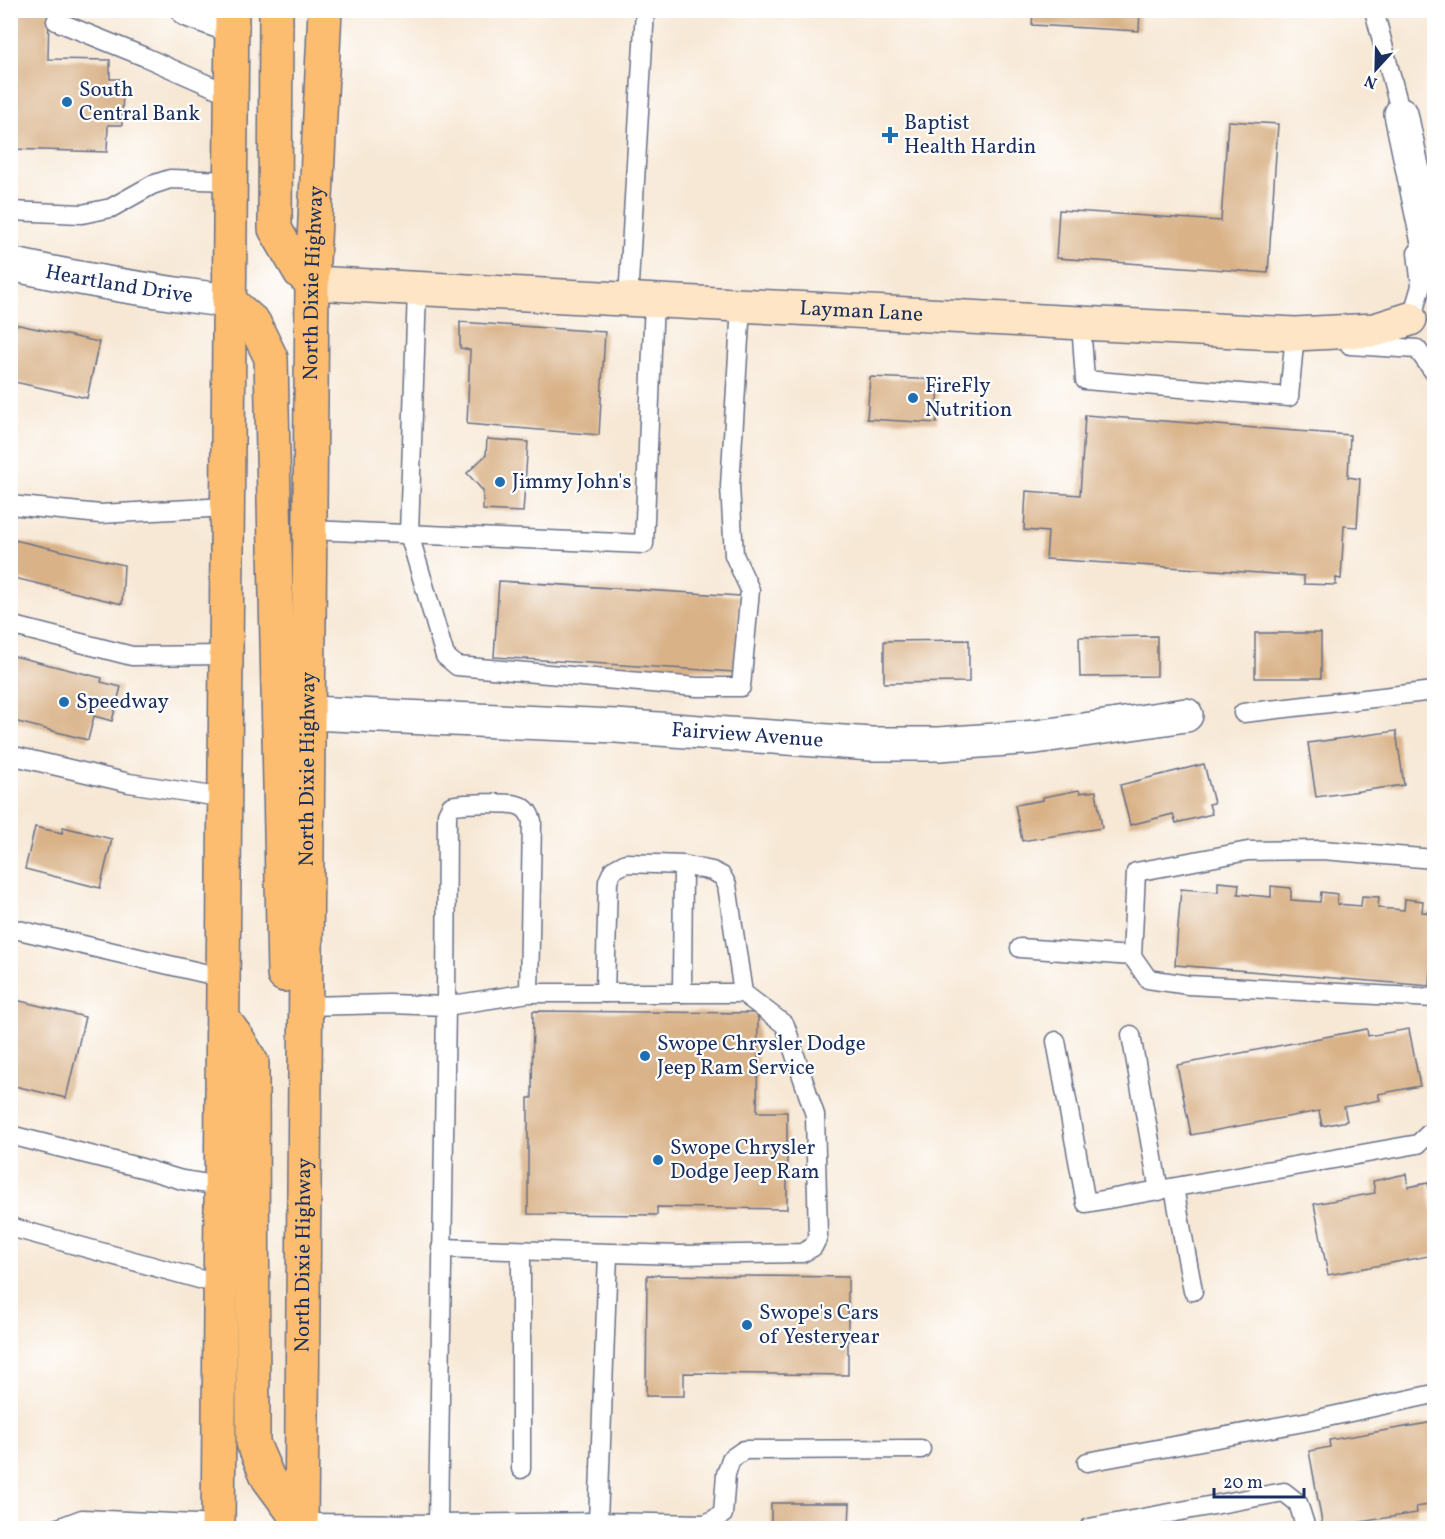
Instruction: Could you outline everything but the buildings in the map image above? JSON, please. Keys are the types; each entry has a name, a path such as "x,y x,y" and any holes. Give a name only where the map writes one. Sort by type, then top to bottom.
{"main road":[{"path":"276,10 275,229 300,272 312,283"},
{"name":"North Dixie Highway","path":"301,1526 312,283 325,10"},
{"path":"220,1527 220,1285 225,978 232,19"},
{"path":"230,301 254,323 271,358 287,1110 303,1141"},
{"path":"224,1020 252,1063 253,1443 268,1478 301,1526"}],"street":[{"path":"188,10 232,19"},
{"path":"1404,128 1434,271"},
{"name":"Heartland Drive","path":"10,264 150,292 230,301"},
{"name":"Layman Lane","path":"312,283 1297,334 1414,326"},
{"name":"Fairview Avenue","path":"308,713 616,726 871,744 939,744 1036,737 1186,715"}],"lane":[{"path":"310,530 644,544 641,301 645,10"},
{"path":"1374,10 1404,128 1402,172 1421,286 1414,326 1425,355 1434,359"},
{"path":"56,21 231,95"},
{"path":"10,211 82,214 111,208 152,185 170,179 230,181"},
{"path":"417,290 409,534 445,656 457,666 697,687 741,687 750,590 734,555 730,486 741,306"},
{"path":"1434,297 1421,302 1414,326 1434,372"},
{"path":"1081,322 1085,380 1289,397 1297,334"},
{"path":"10,505 100,514 227,507"},
{"path":"10,625 132,656 226,656"},
{"path":"1243,713 1434,691"},
{"path":"10,754 129,783 225,798"},
{"path":"438,1524 447,814 451,806 460,804 518,805 529,812 532,822 529,993"},
{"path":"1434,859 1322,850 1248,850 1136,872 1132,956 1148,979 1188,986 1434,998"},
{"path":"605,993 608,881 613,870 626,863 683,866 712,871 722,876 727,885 743,993"},
{"path":"682,993 683,866"},
{"path":"10,928 225,978"},
{"path":"1020,948 1132,956"},
{"path":"305,1006 390,1004 446,1006 529,993 743,993 785,1025 815,1115 818,1238 813,1247 802,1253 679,1255 441,1248"},
{"path":"1131,1035 1192,1291"},
{"path":"1056,1041 1086,1203 1418,1144 1434,1129"},
{"path":"10,1135 182,1180 221,1186"},
{"path":"10,1227 220,1285"},
{"path":"521,1251 521,1469"},
{"path":"599,1525 608,1254"},
{"path":"1087,1462 1309,1421 1434,1394"},
{"path":"301,1526 706,1524 723,1514 726,1474 731,1459 744,1450 921,1449"},
{"path":"1089,1528 1284,1492 1298,1503 1306,1528"},
{"path":"58,1528 82,1519 220,1527"}],"place":[{"name":"South Central Bank","path":"67,102"},
{"name":"Baptist Health Hardin","path":"890,135"},
{"name":"FireFly Nutrition","path":"913,398"},
{"name":"Jimmy John's","path":"500,482"},
{"name":"Speedway","path":"64,702"},
{"name":"Swope Chrysler Dodge Jeep Ram Service","path":"645,1056"},
{"name":"Swope Chrysler Dodge Jeep Ram","path":"658,1160"},
{"name":"Swope's Cars of Yesteryear","path":"747,1325"}]}
